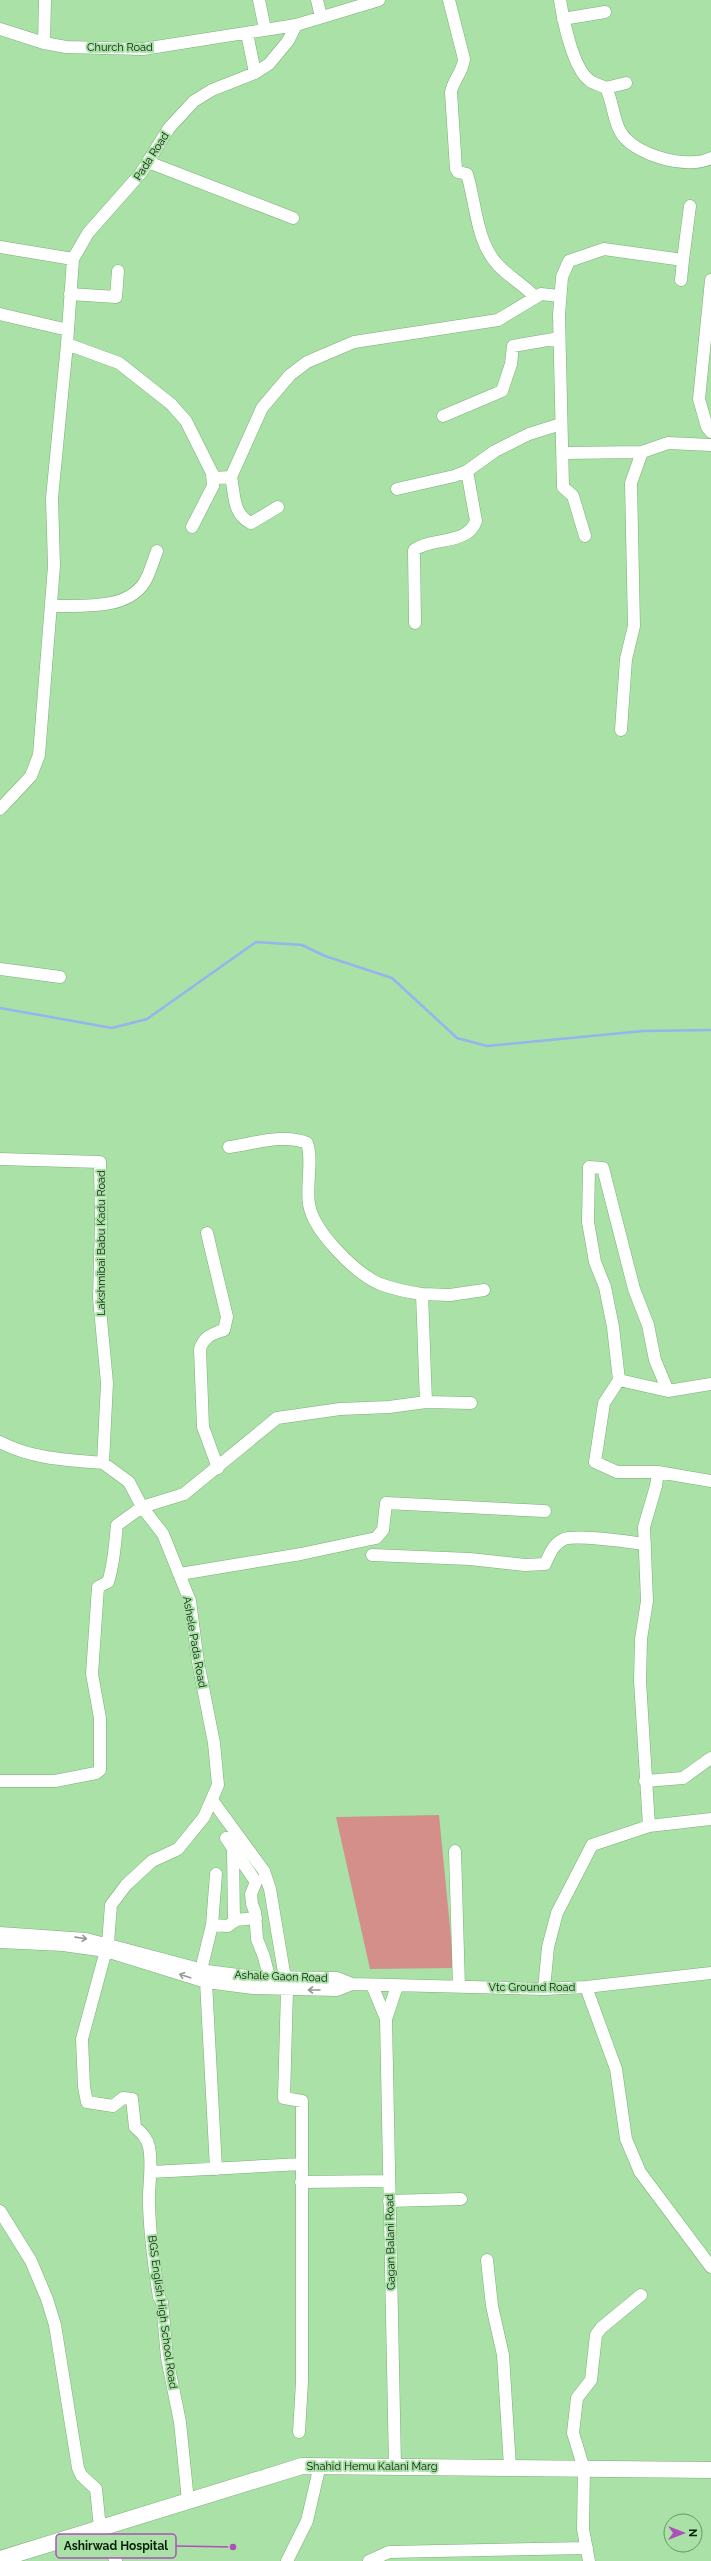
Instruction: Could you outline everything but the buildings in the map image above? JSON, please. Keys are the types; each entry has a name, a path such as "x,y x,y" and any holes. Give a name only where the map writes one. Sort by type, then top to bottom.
{"main road":[{"name":"Shahid Hemu Kalani Marg","path":"0,2559 302,2466 395,2465 711,2470"}],"street":[{"path":"44,43 45,0"},
{"path":"259,0 265,29"},
{"path":"317,0 321,17"},
{"name":"Church Road","path":"0,29 44,43 66,47 144,49 296,25 379,0"},
{"path":"449,0 464,59 463,65 452,84 451,92 456,169 458,172 467,174 484,242 490,255 498,265 536,297"},
{"path":"560,0 563,19 570,44 584,75 590,81 606,88 626,83"},
{"path":"563,19 605,12"},
{"name":"Pada Road","path":"0,809 31,776 39,754 54,566 52,498 67,344 73,260 88,233 119,200 148,162 169,128 194,101 212,90 255,73 278,54 296,25"},
{"path":"247,33 255,73"},
{"path":"606,88 620,133 627,139 660,159 678,163 694,163 711,158"},
{"path":"148,162 293,218"},
{"path":"680,280 690,206"},
{"path":"0,247 73,260"},
{"path":"585,536 573,496 564,487 559,338 559,296 562,277 569,261 604,249 683,260"},
{"path":"70,294 116,297 118,270"},
{"path":"711,280 699,399 706,427 711,432"},
{"path":"278,507 251,523 245,520 240,515 233,499 231,477 262,408 290,375 307,362 354,342 498,320 536,297 547,293 559,296"},
{"path":"0,314 68,330"},
{"path":"443,416 502,392 511,364 513,346 559,338"},
{"path":"67,344 119,363 171,404 186,421 213,478 213,486 192,527"},
{"path":"397,489 430,483 467,471 495,451 529,434 561,424"},
{"path":"564,453 642,452 668,443 711,445"},
{"path":"621,730 626,659 634,626 631,483 642,452"},
{"path":"415,624 414,550 421,544 467,534 473,528 476,521 467,471"},
{"path":"213,478 231,477"},
{"path":"51,606 101,605 127,598 145,582 157,551"},
{"path":"0,969 60,977"},
{"path":"229,1148 274,1140 294,1140 307,1143 308,1202 315,1223 341,1254 367,1276 397,1290 422,1294 450,1295 484,1290"},
{"name":"Lakshmibai Babu Kadu Road","path":"0,1159 100,1162 101,1222 99,1298 107,1383 103,1463"},
{"path":"668,1391 655,1360 648,1325 634,1289 603,1168 589,1167 588,1222 595,1262 605,1287 613,1327 619,1380 604,1403 595,1462 617,1472 658,1472 711,1481"},
{"path":"207,1233 227,1317 224,1330 208,1336 202,1341 200,1349 203,1428 218,1468"},
{"path":"422,1294 426,1402"},
{"path":"619,1380 668,1391 711,1384"},
{"path":"0,1781 55,1781 96,1773 100,1770 100,1718 92,1674 98,1587 108,1582 112,1570 112,1553 117,1525 142,1507 184,1494 278,1418 340,1409 389,1407 426,1402 471,1403"},
{"path":"0,1442 24,1452 52,1458 103,1463"},
{"name":"Ashele Pada Road","path":"103,1463 129,1482 142,1507 163,1534 190,1601 198,1662 214,1744 218,1785 204,1817 178,1849 152,1861 126,1885 111,1905 107,1947"},
{"path":"649,1826 645,1781 640,1681 640,1639 647,1601 644,1527 656,1486 658,1472"},
{"path":"180,1574 301,1554 376,1538 383,1530 386,1503 545,1511"},
{"path":"372,1555 470,1559 525,1565 546,1564 553,1547 565,1539 591,1539 645,1544"},
{"path":"645,1781 683,1778 711,1758"},
{"path":"212,1800 264,1871 270,1889 286,1984 284,2098 302,2101 302,2382 299,2432"},
{"path":"544,1989 548,1947 557,1913 592,1845 649,1826 711,1819"},
{"path":"226,1838 256,1882 251,1894 256,1918 257,1938 264,1957 268,1977"},
{"path":"233,1849 234,1922"},
{"path":"455,1851 460,1987"},
{"path":"201,1970 212,1925 216,1874"},
{"path":"212,1925 228,1926 234,1922 256,1918"},
{"name":"Ashale Gaon Road","path":"0,1933 66,1936 201,1970 268,1977 286,1984"},
{"name":"Ashale Gaon Road","path":"0,1942 107,1947 206,1982 286,1984 337,1978 352,1984"},
{"name":"BGS English High School Road","path":"107,1947 82,2039 84,2087 87,2102 113,2106 124,2098 132,2099 135,2127 145,2136 149,2146 151,2172 149,2204 151,2243 159,2297 162,2302 167,2358 180,2422 188,2501"},
{"name":"Vtc Ground Road","path":"352,1984 544,1989 586,1987 711,1973"},
{"path":"206,1982 216,2169"},
{"name":"Gagan Balani Road","path":"372,1985 386,2019"},
{"name":"Gagan Balani Road","path":"395,2465 386,2019 397,1986"},
{"path":"586,1987 616,2069 626,2139 640,2172 711,2267"},
{"path":"151,2172 301,2164"},
{"path":"301,2182 389,2181"},
{"path":"389,2201 461,2199"},
{"path":"0,2211 30,2261 47,2299 55,2325 76,2459 81,2475 96,2488 100,2528 116,2561"},
{"path":"488,2260 492,2306 503,2355 510,2467"},
{"path":"589,2561 584,2529 584,2469 574,2433 577,2398 591,2380 596,2335 601,2328 641,2295"},
{"path":"287,2561 306,2521 320,2466"},
{"path":"369,2561 389,2552 426,2556 467,2556 587,2548"}],"shaded area":[{"path":"439,1815 454,1968 370,1969 336,1817"}],"waterway":[{"path":"0,1008 112,1028 147,1019 256,942 302,945 325,956 392,978 457,1038 487,1046 643,1031 711,1030"}],"place":[{"name":"Ashirwad Hospital","path":"233,2547"}]}
